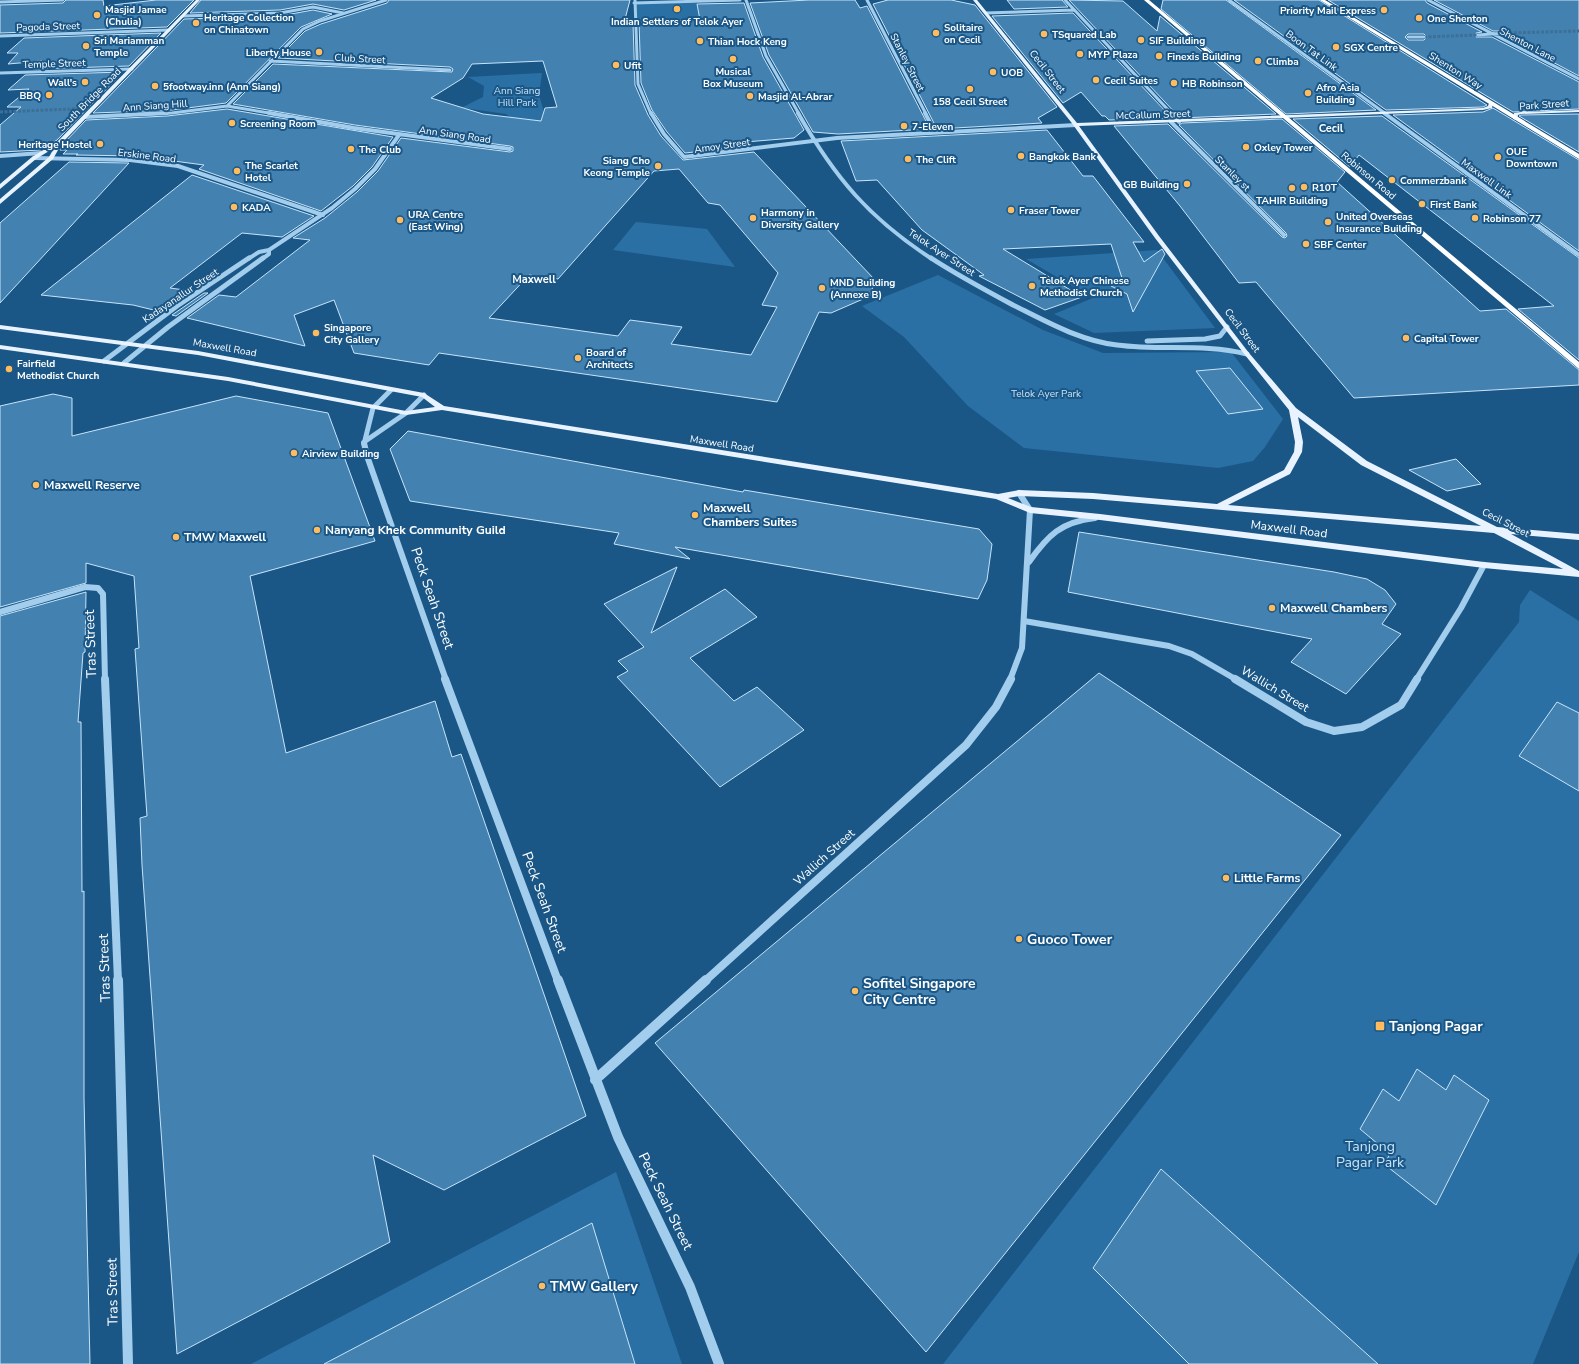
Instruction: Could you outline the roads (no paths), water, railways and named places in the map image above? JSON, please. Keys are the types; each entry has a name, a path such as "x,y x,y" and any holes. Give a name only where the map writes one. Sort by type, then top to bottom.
{"highway":[{"name":"Robinson Road","path":"1146,0 1579,366"},
{"name":"Shenton Way","path":"1322,0 1579,157"}],"main road":[{"name":"South Bridge Road","path":"0,187 34,158 60,142 198,0"},
{"name":"Cecil Street","path":"975,0 1076,125 1157,237 1247,354 1293,410 1364,463 1497,530 1579,574"},
{"name":"McCallum Street","path":"1076,125 1483,110 1490,107 1491,104"},
{"name":"Park Street","path":"1515,119 1516,114 1521,113 1579,111"},
{"name":"South Bridge Road","path":"0,202 51,158 60,142"},
{"name":"Maxwell Road","path":"0,327 68,338 126,343 198,353 424,395 442,408"},
{"name":"Maxwell Road","path":"0,347 124,363 228,379 373,408 406,413 442,408 998,497 1030,510 1100,517 1484,565 1579,574"},
{"path":"1220,505 1287,472 1298,452 1293,410"},
{"name":"Maxwell Road","path":"998,497 1019,493 1093,496 1220,505 1579,537"}],"street":[{"path":"0,2 63,0"},
{"path":"226,106 302,29 344,13 386,0"},
{"path":"634,2 740,0"},
{"name":"Telok Ayer Street","path":"746,0 767,58 813,140 834,170 871,213 942,266 1047,322 1081,337 1101,342 1126,345 1207,346 1231,349 1247,354"},
{"name":"Stanley Street","path":"867,0 935,132"},
{"path":"1065,0 1180,122"},
{"name":"Boon Tat Link","path":"1229,0 1385,114"},
{"name":"Shenton Lane","path":"1428,0 1579,80"},
{"name":"Amoy Street","path":"634,2 638,84 652,116 681,156 688,158 813,140"},
{"path":"184,16 280,13 313,7 344,13"},
{"path":"986,13 1074,10"},
{"name":"Pagoda Street","path":"0,36 169,30"},
{"path":"1478,35 1505,34"},
{"path":"1408,37 1424,37"},
{"name":"Club Street","path":"270,61 450,70"},
{"name":"Temple Street","path":"0,73 132,69"},
{"name":"Ann Siang Hill","path":"85,117 172,113 226,106"},
{"name":"Ann Siang Road","path":"226,106 399,135 510,149"},
{"name":"Maxwell Link","path":"1385,114 1579,255"},
{"name":"Stanley st","path":"1171,122 1284,235"},
{"name":"McCallum Street","path":"813,140 1076,125"},
{"path":"324,215 365,181 381,162 399,135"},
{"path":"801,142 808,145"},
{"name":"Telok Ayer Street","path":"814,148 821,152"},
{"path":"0,156 41,153"},
{"name":"Erskine Road","path":"34,158 130,160 178,166 324,215"},
{"name":"Kadayanallur Street","path":"104,361 177,306 258,252 269,250 324,215"},
{"name":"Kadayanallur Street","path":"124,363 144,346 269,254 269,250"},
{"name":"Telok Ayer Street","path":"1101,342 1205,339 1220,336 1227,327"},
{"path":"364,442 373,408 391,390"},
{"path":"364,442 406,413 424,395"},
{"name":"Peck Seah Street","path":"364,442 376,485 402,552 429,635 595,1080 618,1136 690,1287 719,1364"},
{"path":"1019,493 1030,510"},
{"name":"Wallich Street","path":"595,1080 966,745 996,706 1013,675 1022,648 1029,562 1030,510"},
{"path":"1029,562 1041,545 1062,526 1076,520 1100,517"},
{"name":"Wallich Street","path":"1024,621 1169,646 1192,654 1306,722 1334,731 1362,727 1401,705 1461,608 1484,565"},
{"name":"Tras Street","path":"0,612 85,587 99,587 103,594 104,658 116,914 128,1364"}],"tunnel":[{"path":"1505,33 1579,31"},
{"path":"1424,37 1478,35"},
{"path":"0,112 94,108"}],"place":[{"name":"Indian Settlers of Telok Ayer","path":"677,9"},
{"name":"Priority Mail Express","path":"1384,10"},
{"name":"Masjid Jamae (Chulia)","path":"97,15"},
{"name":"One Shenton","path":"1419,18"},
{"name":"Heritage Collection on Chinatown","path":"196,23"},
{"name":"Solitaire on Cecil","path":"936,33"},
{"name":"TSquared Lab","path":"1044,34"},
{"name":"SIF Building","path":"1141,40"},
{"name":"Thian Hock Keng","path":"700,41"},
{"name":"Sri Mariamman Temple","path":"86,46"},
{"name":"SGX Centre","path":"1336,47"},
{"name":"Liberty House","path":"319,52"},
{"name":"MYP Plaza","path":"1080,54"},
{"name":"Finexis Building","path":"1159,56"},
{"name":"Musical Box Museum","path":"733,59"},
{"name":"Climba","path":"1258,61"},
{"name":"Ufit","path":"616,65"},
{"name":"UOB","path":"993,72"},
{"name":"Cecil Suites","path":"1096,80"},
{"name":"Wall's","path":"85,82"},
{"name":"HB Robinson","path":"1174,83"},
{"name":"5footway.inn (Ann Siang)","path":"155,86"},
{"name":"158 Cecil Street","path":"970,89"},
{"name":"Afro Asia Building","path":"1308,93"},
{"name":"BBQ","path":"49,95"},
{"name":"Masjid Al-Abrar","path":"750,96"},
{"name":"Screening Room","path":"232,123"},
{"name":"7-Eleven","path":"904,126"},
{"name":"Heritage Hostel","path":"100,144"},
{"name":"Oxley Tower","path":"1246,147"},
{"name":"The Club","path":"351,149"},
{"name":"Bangkok Bank","path":"1021,156"},
{"name":"OUE Downtown","path":"1498,157"},
{"name":"The Clift","path":"908,159"},
{"name":"Siang Cho Keong Temple","path":"658,166"},
{"name":"The Scarlet Hotel","path":"237,171"},
{"name":"Commerzbank","path":"1392,180"},
{"name":"GB Building","path":"1187,184"},
{"name":"R10T","path":"1304,187"},
{"name":"TAHIR Building","path":"1292,188"},
{"name":"First Bank","path":"1422,204"},
{"name":"KADA","path":"234,207"},
{"name":"Fraser Tower","path":"1011,210"},
{"name":"Harmony in Diversity Gallery","path":"753,218"},
{"name":"Robinson 77","path":"1475,218"},
{"name":"URA Centre (East Wing)","path":"400,220"},
{"name":"United Overseas Insurance Building","path":"1328,222"},
{"name":"SBF Center","path":"1306,244"},
{"name":"Telok Ayer Chinese Methodist Church","path":"1032,286"},
{"name":"MND Building (Annexe B)","path":"822,288"},
{"name":"Singapore City Gallery","path":"316,333"},
{"name":"Capital Tower","path":"1406,338"},
{"name":"Board of Architects","path":"578,358"},
{"name":"Fairfield Methodist Church","path":"9,369"},
{"name":"Airview Building","path":"294,453"},
{"name":"Maxwell Reserve","path":"36,485"},
{"name":"Maxwell Chambers Suites","path":"695,515"},
{"name":"Nanyang Khek Community Guild","path":"317,530"},
{"name":"TMW Maxwell","path":"176,537"},
{"name":"Maxwell Chambers","path":"1272,608"},
{"name":"Little Farms","path":"1226,878"},
{"name":"Guoco Tower","path":"1019,939"},
{"name":"Sofitel Singapore City Centre","path":"855,991"},
{"name":"Tanjong Pagar","path":"1380,1026"},
{"name":"TMW Gallery","path":"542,1286"}],"district":[{"name":"Cecil","path":"1331,128"},
{"name":"Maxwell","path":"534,279"}],"park label":[{"name":"Ann Siang Hill Park","path":"517,96"},
{"name":"Telok Ayer Park","path":"1046,393"},
{"name":"Tanjong Pagar Park","path":"1370,1154"}]}
